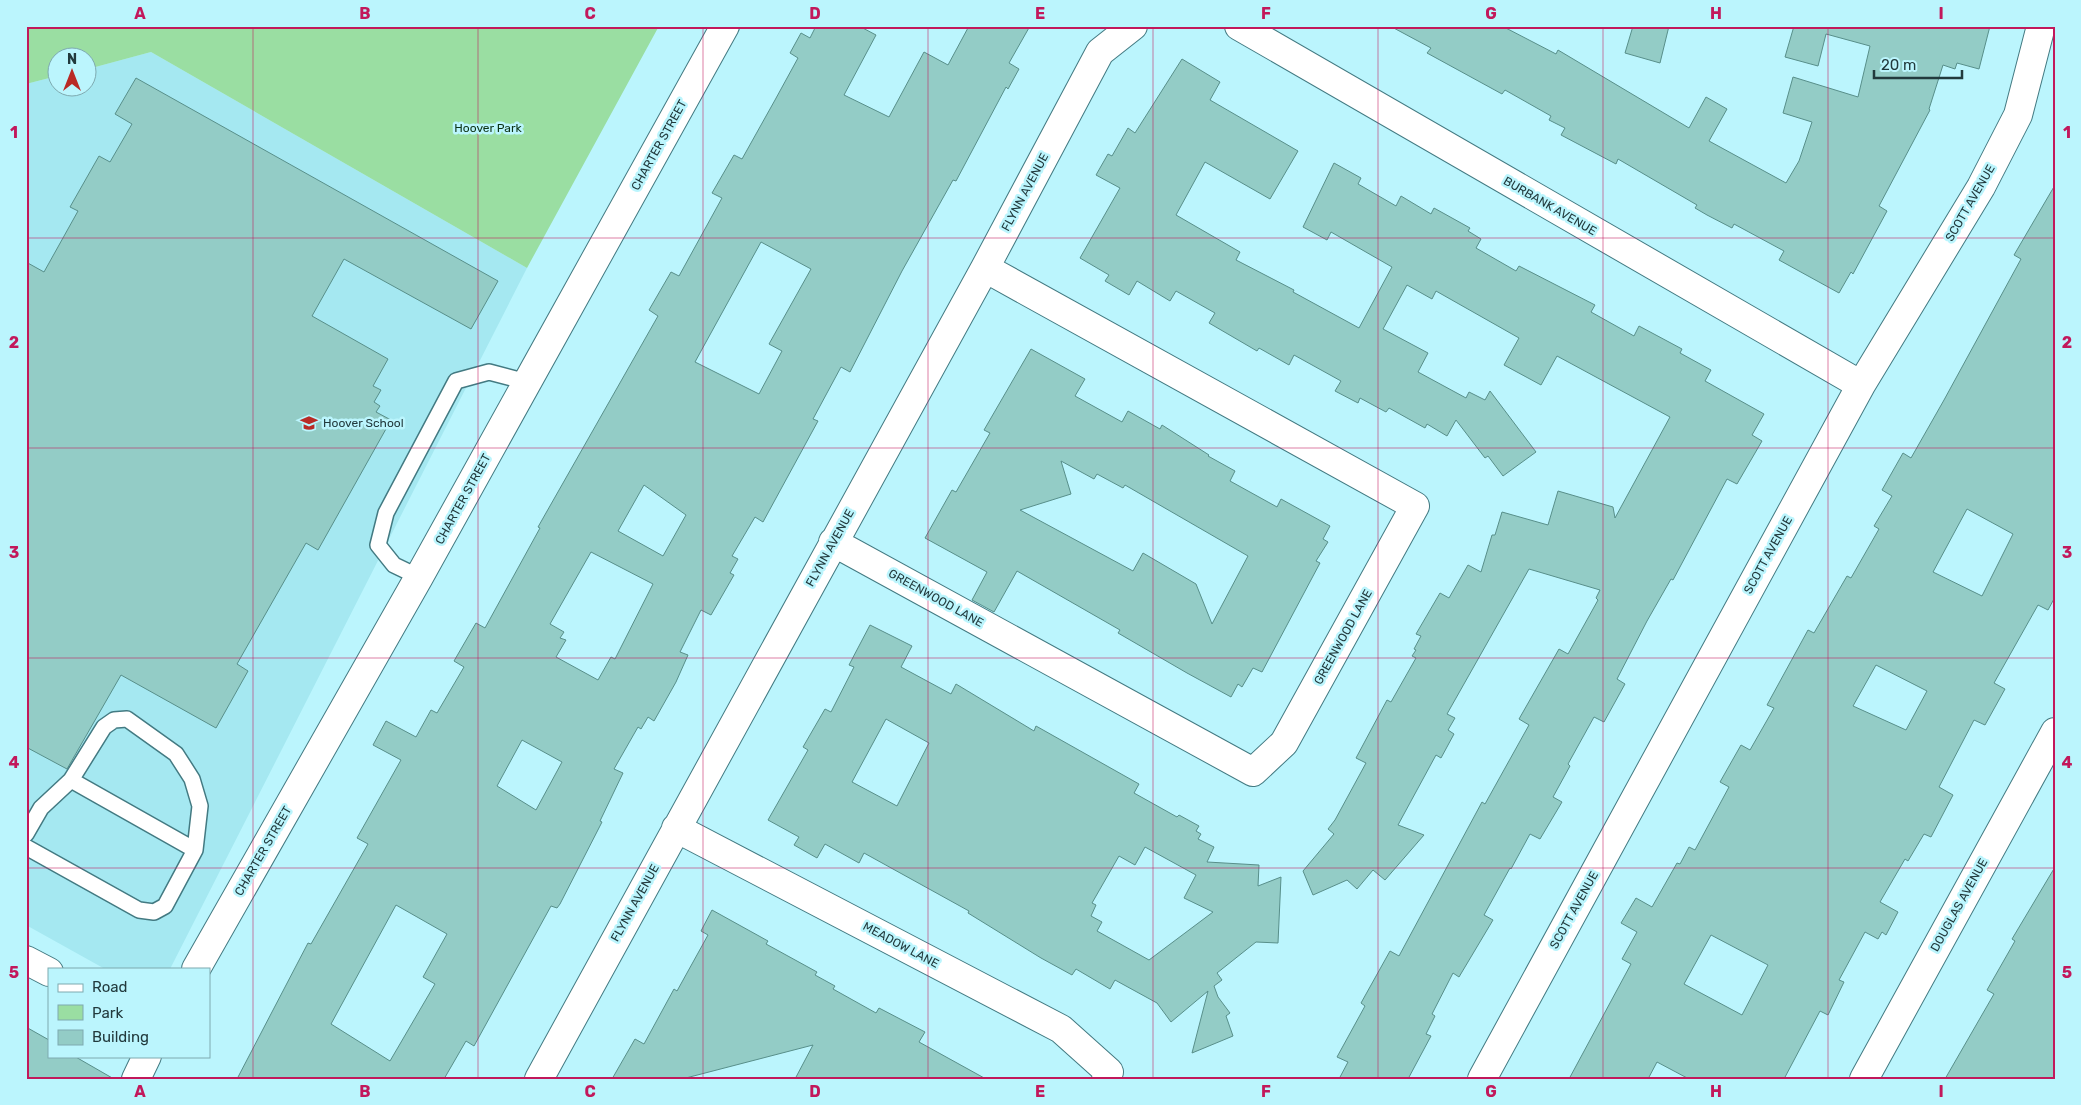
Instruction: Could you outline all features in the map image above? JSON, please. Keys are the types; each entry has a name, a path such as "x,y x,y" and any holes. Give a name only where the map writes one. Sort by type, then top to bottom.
{"street":[{"name":"CHARTER STREET","path":"197,968 419,577 725,26"},
{"name":"FLYNN AVENUE","path":"539,1079 985,268 1100,52 1133,26"},
{"name":"BURBANK AVENUE","path":"1239,26 1861,385"},
{"name":"SCOTT AVENUE","path":"1482,1079 1861,385 1982,187 2018,115 2041,26"},
{"name":"GREENWOOD LANE","path":"833,542 1253,772 1284,743 1298,718 1415,506 985,268"},
{"name":"DOUGLAS AVENUE","path":"1864,1079 2055,732"},
{"name":"MEADOW LANE","path":"676,828 1061,1029 1109,1072 1106,1079"},
{"path":"26,960 48,971"},
{"path":"136,1079 146,1058"}],"lane":[{"path":"419,577 394,565 378,545 386,513 456,381 489,372 527,382"},
{"path":"26,834 41,808 71,780 104,727 114,720 127,719 176,754 192,779 200,806 194,850 165,906 154,912 139,910 26,847"},
{"path":"71,780 194,850"}],"shaded area":[{"path":"151,52 527,268 171,968 103,968 26,925 26,84 48,78 48,98 98,98 98,66"}],"green space":[{"name":"Hoover Park","path":"26,26 659,26 527,268 151,52 98,66 98,48 48,48 48,78 26,84"}],"building":[{"path":"816,26 859,26 876,35 844,95 889,117 924,52 948,65 969,26 1030,26 1009,63 1019,69 1008,89 1006,87 956,181 953,180 902,271 850,372 841,367 813,419 818,421 763,522 755,517 732,556 738,559 730,573 734,575 711,615 701,610 680,652 688,655 676,682 654,721 648,717 641,729 638,727 614,769 623,773 600,821 602,822 560,904 557,908 551,906 474,1046 466,1041 444,1079 237,1079 308,943 311,944 368,844 357,838 401,760 373,745 386,721 416,737 431,710 437,713 464,667 454,661 476,623 485,628 540,528 538,527 658,316 649,310 671,272 679,276 722,198 712,193 734,155 742,159 775,100 798,58 790,53 801,33 810,38","holes":["761,242 811,269 769,344 782,351 759,394 695,362","644,485 686,515 663,556 618,531","591,552 653,584 615,659 611,657 598,680 556,657 566,640 560,638 564,632 550,624","522,740 562,762 536,810 497,786","396,905 447,934 423,977 435,984 390,1061 331,1024"]},
{"path":"1390,26 1502,26 1556,54 1558,50 1689,128 1706,97 1727,109 1709,141 1786,183 1799,161 1812,122 1783,113 1793,77 1858,97 1870,46 1826,34 1818,66 1785,57 1794,26 1990,26 1979,69 1957,63 1955,69 1943,65 1930,110 1879,206 1887,211 1853,274 1851,272 1839,293 1779,260 1784,251 1734,224 1732,228 1707,215 1695,208 1697,205 1618,159 1616,164 1561,135 1565,128 1549,120 1551,116 1505,90 1502,94 1427,53 1431,48"},
{"path":"1633,26 1669,26 1660,63 1625,53"},
{"path":"1182,59 1220,82 1210,100 1298,151 1270,199 1205,162 1176,215 1240,252 1236,260 1294,290 1293,292 1359,328 1392,267 1331,232 1327,240 1303,227 1334,163 1361,178 1358,184 1396,206 1401,196 1431,214 1434,208 1470,228 1468,231 1481,239 1476,248 1516,271 1519,266 1595,305 1591,312 1634,336 1639,326 1682,349 1680,353 1711,370 1705,381 1764,414 1752,435 1762,441 1737,484 1727,479 1673,580 1671,579 1647,621 1617,679 1625,684 1604,722 1594,717 1568,764 1570,766 1553,797 1562,802 1540,839 1530,834 1484,915 1493,920 1459,977 1453,973 1432,1014 1435,1016 1426,1034 1431,1036 1408,1079 1339,1079 1348,1062 1337,1057 1365,1006 1361,1003 1390,951 1399,956 1482,802 1485,804 1529,725 1519,719 1559,649 1568,654 1598,600 1596,598 1600,590 1529,569 1447,714 1455,718 1448,730 1454,734 1441,758 1436,755 1398,825 1424,835 1385,880 1373,870 1357,889 1347,880 1313,895 1303,871 1334,834 1328,829 1335,820 1366,763 1356,758 1387,700 1391,702 1416,658 1412,656 1421,636 1416,634 1440,593 1449,598 1468,565 1481,572 1492,535 1495,535 1502,512 1548,525 1558,491 1613,507 1615,518 1670,417 1557,356 1541,385 1504,365 1519,338 1436,291 1432,299 1407,285 1383,329 1428,353 1418,372 1466,398 1469,392 1485,400 1490,391 1536,452 1503,476 1488,456 1485,458 1456,420 1447,436 1427,424 1425,428 1389,408 1386,412 1360,398 1358,403 1335,391 1341,381 1294,355 1289,365 1259,348 1257,351 1209,323 1215,313 1176,291 1170,301 1137,281 1129,295 1105,281 1109,275 1080,258 1120,188 1096,175 1108,154 1112,156 1128,128 1135,133"},
{"name":"Hoover School","path":"136,78 498,281 471,329 344,259 312,316 388,359 373,386 381,390 374,402 380,406 376,412 391,420 318,550 306,543 237,664 248,671 216,728 121,675 67,769 26,747 26,262 44,272 78,211 70,207 99,156 110,162 132,124 115,114"},
{"path":"2055,185 2055,597 2048,610 2038,605 1994,683 2005,689 1985,725 1974,720 1939,787 1953,795 1931,837 1924,834 1908,861 1905,859 1880,902 1898,912 1886,935 1882,932 1878,939 1865,932 1839,980 1844,982 1828,1015 1820,1011 1784,1079 1689,1079 1657,1062 1648,1079 1569,1079 1631,964 1622,959 1637,932 1621,923 1636,898 1652,907 1677,863 1680,864 1689,847 1695,850 1729,787 1720,782 1741,745 1750,750 1774,708 1767,705 1808,630 1814,633 1847,576 1851,578 1879,529 1874,526 1892,496 1882,490 1903,453 1911,458 1944,400 2021,259 2014,255","holes":["1967,509 2013,534 1982,596 1933,572","1876,665 1927,691 1906,730 1853,706","1711,935 1768,965 1742,1015 1684,984"]},
{"path":"1031,349 1085,379 1075,396 1122,422 1128,411 1160,429 1162,425 1208,456 1235,471 1230,481 1277,507 1281,499 1330,526 1323,539 1328,542 1316,561 1320,563 1262,672 1253,668 1242,687 1238,684 1231,697 1118,633 1120,630 1017,571 994,612 972,600 987,572 925,538 952,490 956,492 990,433 984,430","holes":["1061,461 1094,479 1097,474 1123,488 1125,485 1248,556 1212,624 1196,584 1143,553 1133,571 1020,510 1071,494"]},
{"path":"870,625 912,646 901,667 951,694 956,684 1034,731 1036,726 1139,784 1134,793 1177,817 1179,815 1199,826 1196,831 1201,834 1198,839 1214,847 1207,862 1259,865 1258,886 1281,877 1278,943 1256,942 1217,973 1222,980 1214,986 1218,997 1230,1013 1226,1016 1233,1036 1192,1053 1208,991 1171,1022 1157,1003 1115,980 1110,989 1076,969 1072,975 968,913 969,911 864,853 859,863 825,844 817,858 794,845 799,837 768,820 808,750 803,747 825,709 831,712 854,667 849,665","holes":["886,719 929,743 897,806 852,782","1145,847 1196,875 1184,898 1213,912 1149,960 1097,931 1102,922 1091,916 1096,905 1092,903 1119,856 1135,865"]},
{"path":"2055,867 2055,1079 1945,1079 1994,994 1987,990 2015,941 2012,939"},
{"path":"712,910 768,941 766,944 817,972 815,975 835,986 833,989 876,1013 879,1008 925,1032 919,1042 986,1079 795,1079 813,1045 682,1079 612,1079 635,1039 644,1044 674,989 677,991 708,935 701,931"},
{"path":"26,1027 48,1039 48,1058 77,1058 114,1079 26,1079"}],"place":[{"name":"Hoover School","path":"309,423"}]}
